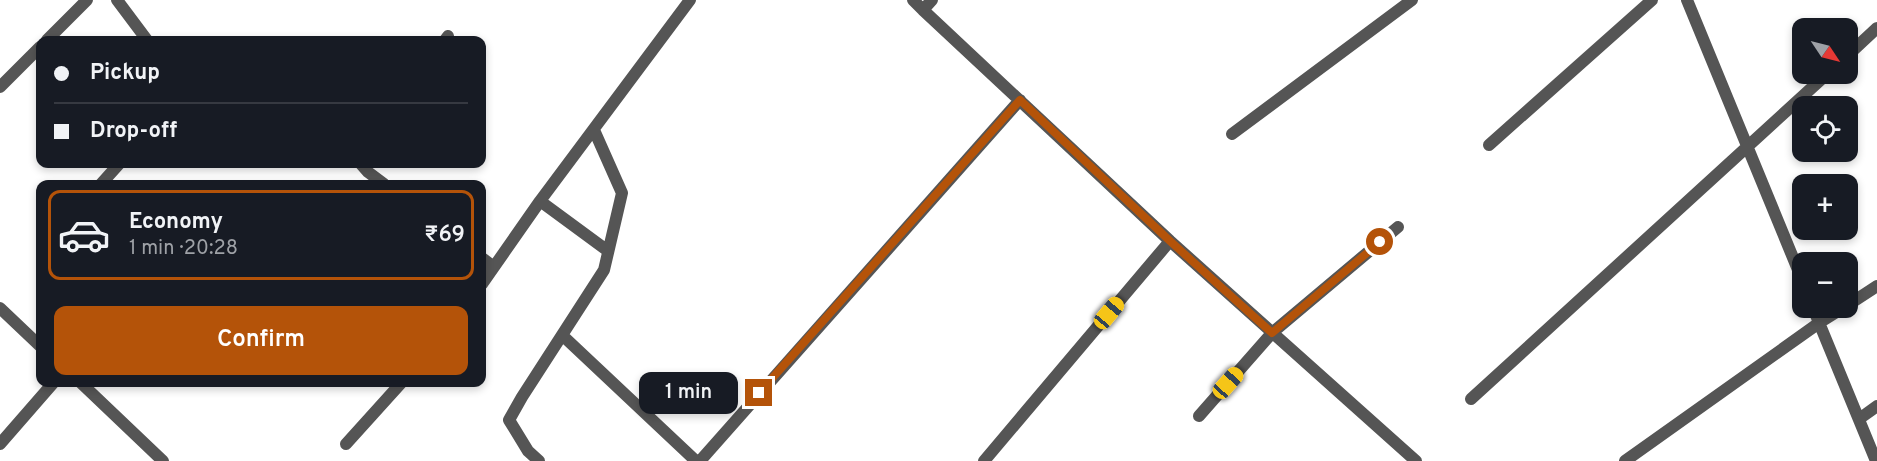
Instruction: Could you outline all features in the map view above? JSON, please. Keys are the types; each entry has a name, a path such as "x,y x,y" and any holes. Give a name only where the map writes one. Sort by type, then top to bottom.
{"street":[{"path":"51,36 87,0"},
{"path":"117,0 144,36"},
{"path":"486,278 540,201 690,0"},
{"path":"913,0 1170,241 1410,459"},
{"path":"923,10 932,0"},
{"path":"1232,134 1412,0"},
{"path":"1489,146 1652,0"},
{"path":"1687,0 1792,255"},
{"path":"1858,46 1877,28"},
{"path":"0,87 36,51"},
{"path":"1471,399 1816,84"},
{"path":"562,335 698,461 1020,100"},
{"path":"539,461 528,451 509,420 604,270 622,193 594,130"},
{"path":"104,180 115,168"},
{"path":"364,168 379,180"},
{"path":"540,201 608,251"},
{"path":"1199,416 1272,333 1398,227"},
{"path":"984,461 1170,241"},
{"path":"486,261 494,267"},
{"path":"1858,298 1877,286"},
{"path":"0,308 36,342"},
{"path":"1818,318 1876,461"},
{"path":"1625,461 1827,318"},
{"path":"0,444 50,387"},
{"path":"85,387 163,461"},
{"path":"346,444 397,387"},
{"path":"1859,419 1877,406"}],"route":[{"path":"759,393 1020,100 1272,333 1380,242"}]}
